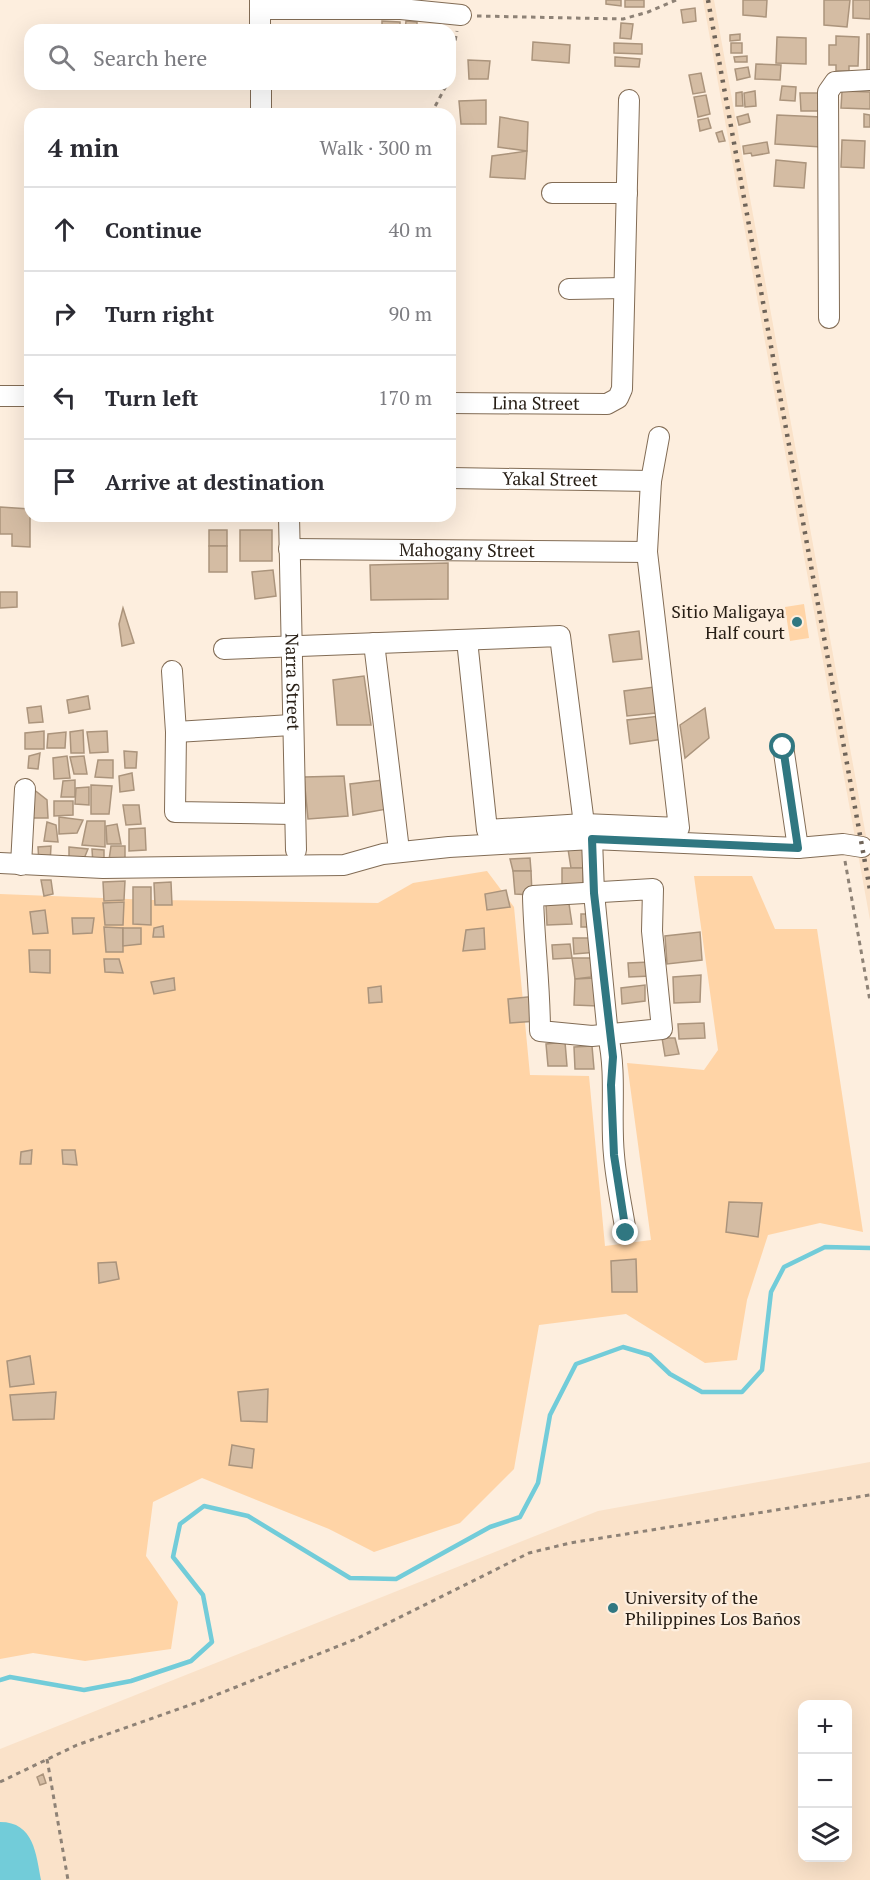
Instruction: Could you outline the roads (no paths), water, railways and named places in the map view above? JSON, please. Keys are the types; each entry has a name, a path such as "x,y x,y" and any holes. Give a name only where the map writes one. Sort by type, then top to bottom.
{"street":[{"path":"261,24 260,4 401,9 461,15"},
{"path":"829,318 828,92 835,82 870,80"},
{"path":"261,90 261,108"},
{"path":"569,289 624,288 629,100"},
{"path":"552,193 627,193"},
{"name":"Lina Street","path":"456,403 607,404 618,398 622,389 624,288"},
{"path":"0,396 24,396"},
{"path":"0,863 129,868 227,864 344,865 383,854 588,832 678,828 647,552 651,481 659,437"},
{"name":"Yakal Street","path":"456,478 651,481"},
{"name":"Narra Street","path":"289,522 291,725 296,850"},
{"name":"Mahogany Street","path":"289,549 647,552"},
{"path":"224,649 561,636 588,832 608,1036 613,1057 611,1085 614,1155 626,1233"},
{"path":"467,640 487,830 588,832 798,848 843,844 862,848"},
{"path":"374,644 398,842"},
{"path":"172,671 176,732 174,812 293,814"},
{"path":"176,732 291,725"},
{"path":"783,747 798,848"},
{"path":"21,865 25,789"},
{"path":"653,889 652,931 662,1029 608,1036 540,1031 540,994 534,954 532,896 594,893 653,889"}],"water":[{"path":"0,1822 11,1823 27,1833 35,1850 41,1880 0,1880"}],"waterway":[{"path":"0,1680 10,1677 84,1690 131,1681 191,1661 212,1642 203,1595 173,1557 180,1524 204,1506 248,1516 350,1578 396,1579 490,1527 520,1517 538,1483 550,1415 576,1364 623,1347 650,1355 670,1374 702,1392 742,1392 762,1370 771,1292 784,1267 825,1247 870,1248"}],"railway":[{"path":"708,0 870,890"}],"place":[{"name":"Sitio Maligaya Half court","path":"797,622"},
{"name":"University of the Philippines Los Baños","path":"613,1608"}]}
